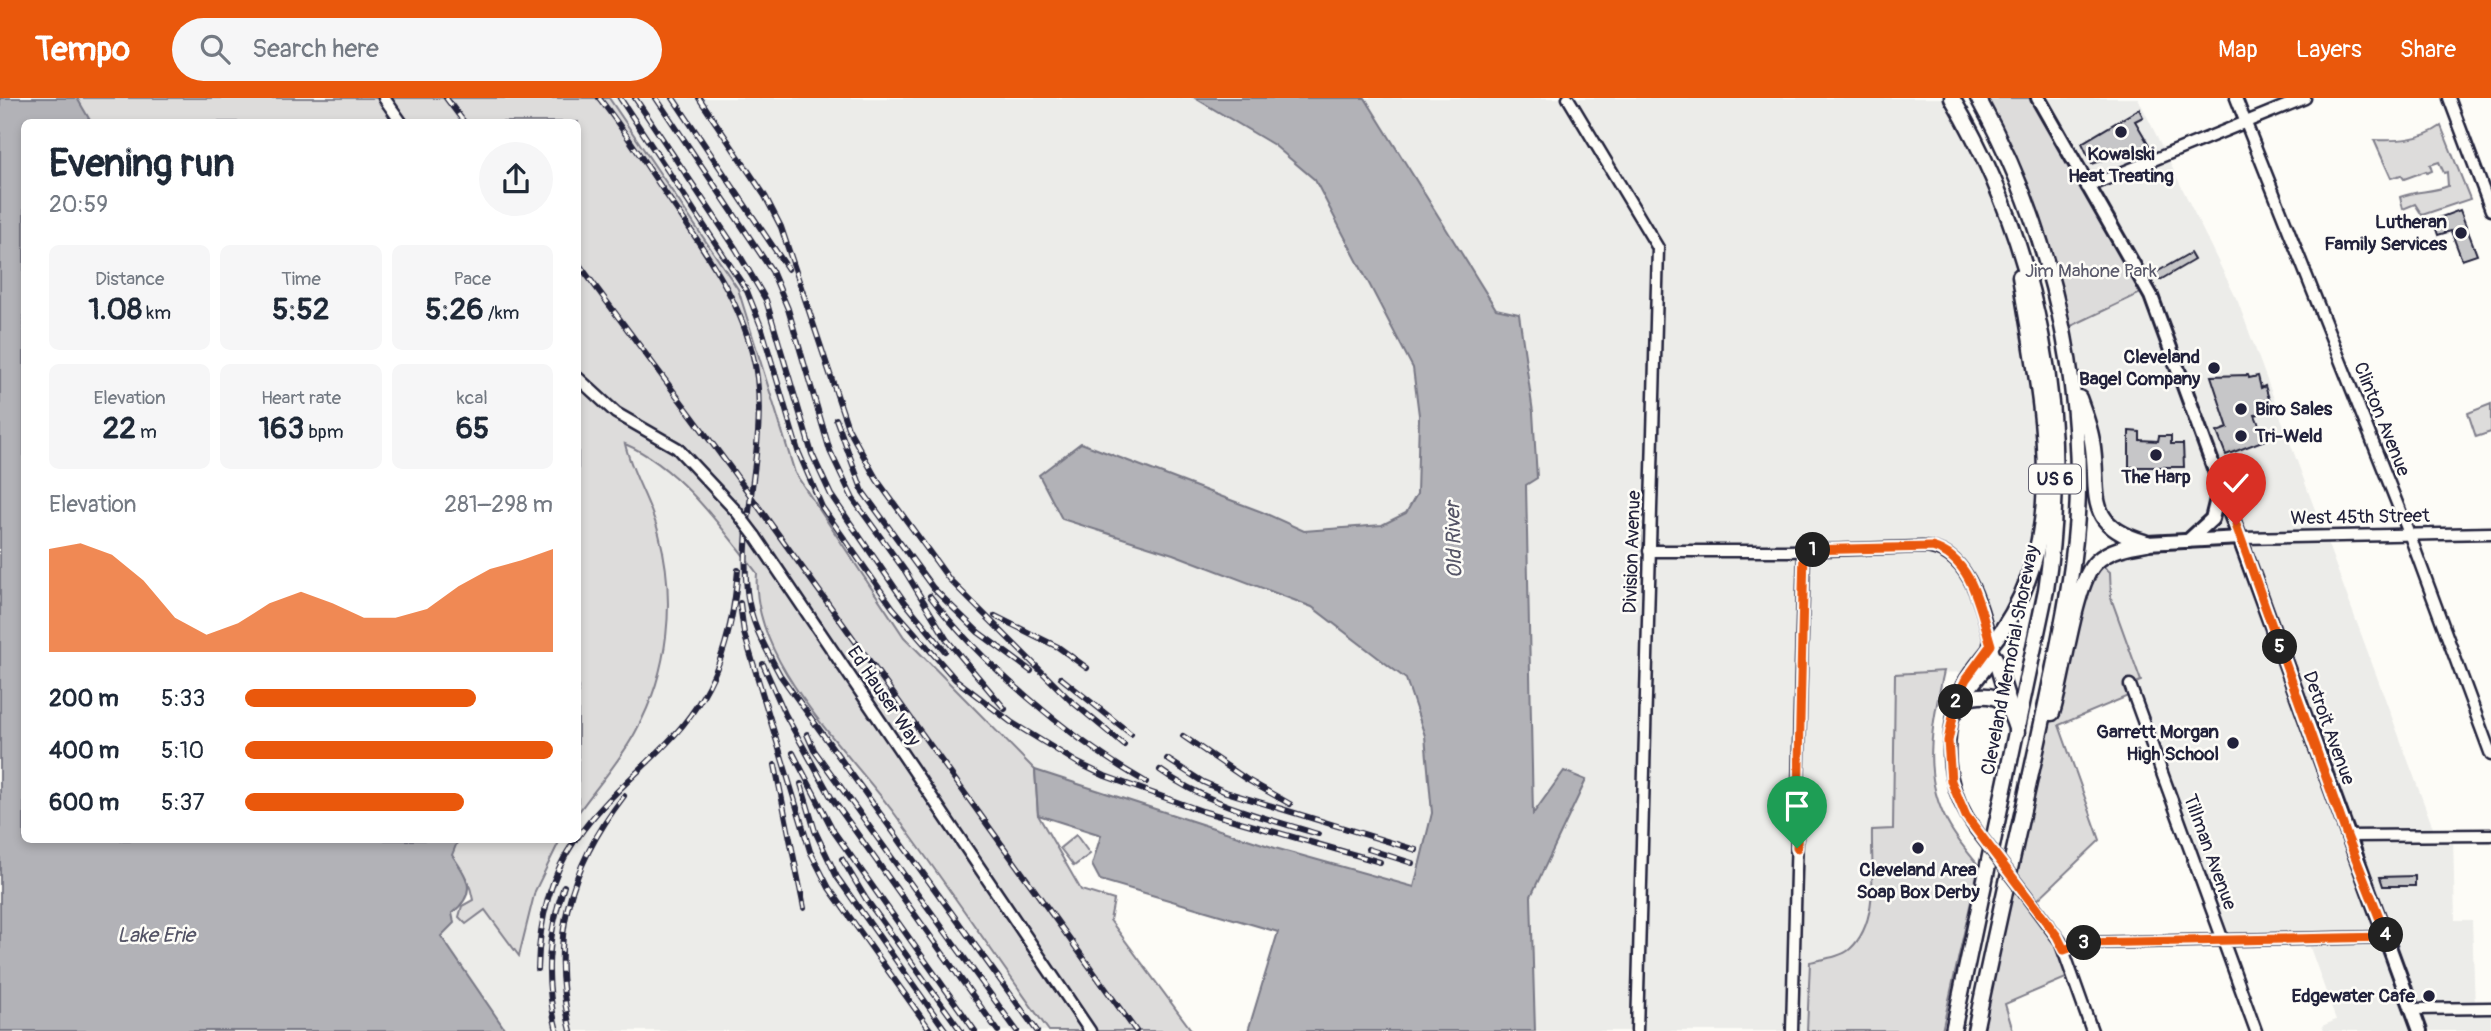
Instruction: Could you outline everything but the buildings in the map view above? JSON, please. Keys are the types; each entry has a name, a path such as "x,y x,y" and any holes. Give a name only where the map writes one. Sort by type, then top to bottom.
{"highway":[{"name":"Cleveland Memorial Shoreway","path":"1952,98 1984,159 2012,227 2033,298 2053,415 2055,471 2049,572 1952,1031"},
{"name":"US 6","path":"1975,1031 2066,602 2074,548 2077,453 2068,360 2054,289 2037,230 2014,170 1978,98"},
{"path":"2012,227 2039,389 2043,446 2043,500 2039,545 2029,579 1993,651 2017,733"},
{"path":"2068,360 2092,441 2094,492 2099,511 2119,533 2147,543"},
{"path":"2033,767 2063,676 2084,579 2098,561 2110,553 2147,543"},
{"path":"1964,699 1987,695 2010,707"}],"main road":[{"name":"Detroit Avenue","path":"2038,98 2151,296 2420,1031"},
{"path":"2188,541 2212,519 2221,483"},
{"name":"West 45th Street","path":"2147,543 2241,538"}],"street":[{"path":"383,98 399,119"},
{"name":"Division Avenue","path":"1568,98 1658,248 1637,1031"},
{"name":"Clinton Avenue","path":"2236,98 2410,536 2491,755"},
{"path":"2087,187 2305,98"},
{"path":"2449,98 2491,210"},
{"name":"Ed Hauser Way","path":"581,380 616,413 677,448 736,511 1090,1031"},
{"name":"West 45th Street","path":"2241,538 2491,533"},
{"path":"1649,551 1917,547 1941,550 1956,561 1967,576 1993,651"},
{"path":"1792,1031 1804,550"},
{"path":"1953,718 1993,651"},
{"path":"1993,651 1962,686 1948,749 1951,781 1962,809 1976,830 2057,936 2092,1031"},
{"name":"Tillman Avenue","path":"2130,685 2256,1031"},
{"path":"2347,836 2491,835"},
{"path":"2064,950 2083,943 2387,937"},
{"path":"2412,1009 2491,1008"}],"shaded area":[{"path":"609,98 1195,98 1274,145 1315,180 1413,368 1419,415 1417,494 1406,513 1382,525 1304,531 1262,512 1081,443 1062,519 1173,554 1312,607 1406,679 1425,736 1432,814 1414,887 1275,848 1035,770 904,637 795,473 738,289"},
{"path":"1365,98 1952,98 2012,227 2042,427 2033,568 1970,672 1895,674 1893,829 1872,830 1870,906 1863,933 1849,950 1810,963 1807,1031 1535,1031 1531,896 1586,780 1533,815 1526,485 1537,478 1533,412 1496,309"},
{"path":"2038,98 2138,98 2238,302 2436,836 2453,836 2455,920 2472,920 2475,1008 2491,1008 2491,1031 2324,1031 2322,1026 2336,1020 2307,939 2224,941 2130,685 2140,680 2111,598 2110,572 2097,561 2129,546 2110,526 2063,330 2147,290"},
{"path":"624,444 648,454 715,518 757,573 756,591 763,622 791,678 847,756 892,811 1049,1031 506,1031 441,935 454,923 452,913 461,906 466,923 485,910 519,955 535,891 559,843 581,843 581,809 623,752 650,703 660,672 667,624 663,555 653,514"}],"green space":[{"path":"0,98 609,98 738,289 795,473 904,637 1035,770 1038,815 1081,890 1114,900 1110,920 1192,1031 1049,1031 894,813 805,702 769,638 759,606 757,573 714,518 681,483 645,454 625,444 659,534 667,584 666,634 656,684 636,731 581,809 581,119 21,119"},
{"name":"Jim Mahone Park","path":"1978,98 2038,98 2147,290 2063,330 2054,289"},
{"path":"2441,126 2470,199 2422,215 2415,204 2403,209 2400,197 2448,186 2447,172 2444,173 2439,162 2430,165 2432,171 2427,173 2426,171 2404,179 2401,175 2391,178 2374,140 2409,139"},
{"path":"2491,404 2491,432 2476,437 2468,413"},
{"path":"2097,561 2110,572 2111,598 2141,681 2130,685 2133,694 2059,725 2100,840 2033,904 2059,939 2073,975 2005,1004 2013,1031 1975,1031 2033,767"},
{"name":"Cleveland Area Soap Box Derby","path":"1944,671 1931,750 1935,789 1950,827 1979,866 1942,1031 1807,1031 1810,962 1842,954 1860,938 1870,909 1872,893 1872,830 1893,829 1895,674"},
{"path":"1076,835 1090,854 1074,866 1060,848"},
{"path":"429,843 559,843 535,891 519,956 485,910 466,924 459,917 462,906 473,900 471,889 462,871 442,851"}],"water":[{"name":"Lake Erie","path":"0,98 77,98 89,119 21,119 21,843 457,843 452,855 466,878 468,892 460,906 452,913 454,923 441,936 506,1031 0,1031"},
{"name":"Old River","path":"1195,98 1365,98 1496,309 1519,314 1533,412 1537,478 1526,485 1533,814 1564,771 1586,780 1531,896 1535,1031 1248,1031 1278,932 1100,880 1092,865 1101,835 1038,815 1035,770 1275,848 1414,887 1432,813 1425,736 1406,679 1312,607 1173,554 1062,519 1039,475 1081,443 1262,512 1304,531 1382,525 1406,513 1417,494 1419,415 1413,368 1315,180 1274,145"}],"railway":[{"path":"446,98 462,119"},
{"path":"599,98 710,259 735,304 752,352 759,405 746,538 747,591 755,624 764,645 780,675 1037,1031"},
{"path":"620,98 747,291 762,329 798,451 822,507 893,608 955,679 1011,722 1078,763 1105,776 1202,811 1380,862"},
{"path":"635,98 736,249 766,300 812,454 831,495 904,601 945,651"},
{"path":"656,98 772,271 788,309 830,451 853,499 905,571 947,640 1005,709"},
{"path":"673,98 788,269"},
{"path":"699,98 765,196 781,227 848,428 877,480 949,579 1070,700 1124,745"},
{"path":"581,267 732,470 1136,1031"},
{"path":"836,419 863,492 933,588 978,632 1031,671"},
{"path":"581,833 609,800 666,744 698,705 719,664 726,642 738,570"},
{"path":"930,596 975,648 1029,699 1088,745 1146,782"},
{"path":"740,603 744,633 810,851 829,888 931,1031"},
{"path":"995,616 1058,647 1087,668"},
{"path":"763,664 785,714 831,797 998,1031"},
{"path":"1061,678 1131,734"},
{"path":"807,734 814,750 1017,1031"},
{"path":"1183,736 1246,779 1290,804"},
{"path":"793,753 834,832 975,1031"},
{"path":"1167,759 1203,782 1226,792 1416,850"},
{"path":"775,765 804,908"},
{"path":"1160,770 1217,801 1256,816 1318,834"},
{"path":"801,784 815,831 837,877 946,1031"},
{"path":"571,1031 564,998 562,967 568,907 589,851 624,796"},
{"path":"538,969 547,902 558,870 573,843"},
{"path":"1368,849 1412,863"},
{"path":"842,859 866,899 961,1031"},
{"path":"557,1031 550,994 549,958 554,923 564,886"}],"place":[{"name":"Kowalski Heat Treating","path":"2121,132"},
{"name":"Lutheran Family Services","path":"2461,233"},
{"name":"Cleveland Bagel Company","path":"2214,368"},
{"name":"Biro Sales","path":"2241,409"},
{"name":"Tri-Weld","path":"2241,436"},
{"name":"The Harp","path":"2156,455"},
{"name":"Garrett Morgan High School","path":"2233,743"},
{"name":"Cleveland Area Soap Box Derby","path":"1918,848"},
{"name":"Edgewater Cafe","path":"2429,996"}],"route":[{"path":"1797,848 1804,550 1932,547 1941,550 1961,566 1972,586 1991,645 1966,679 1957,697 1948,749 1951,781 1966,816 2057,936 2064,950 2083,943 2387,937 2347,836 2236,525"}]}
